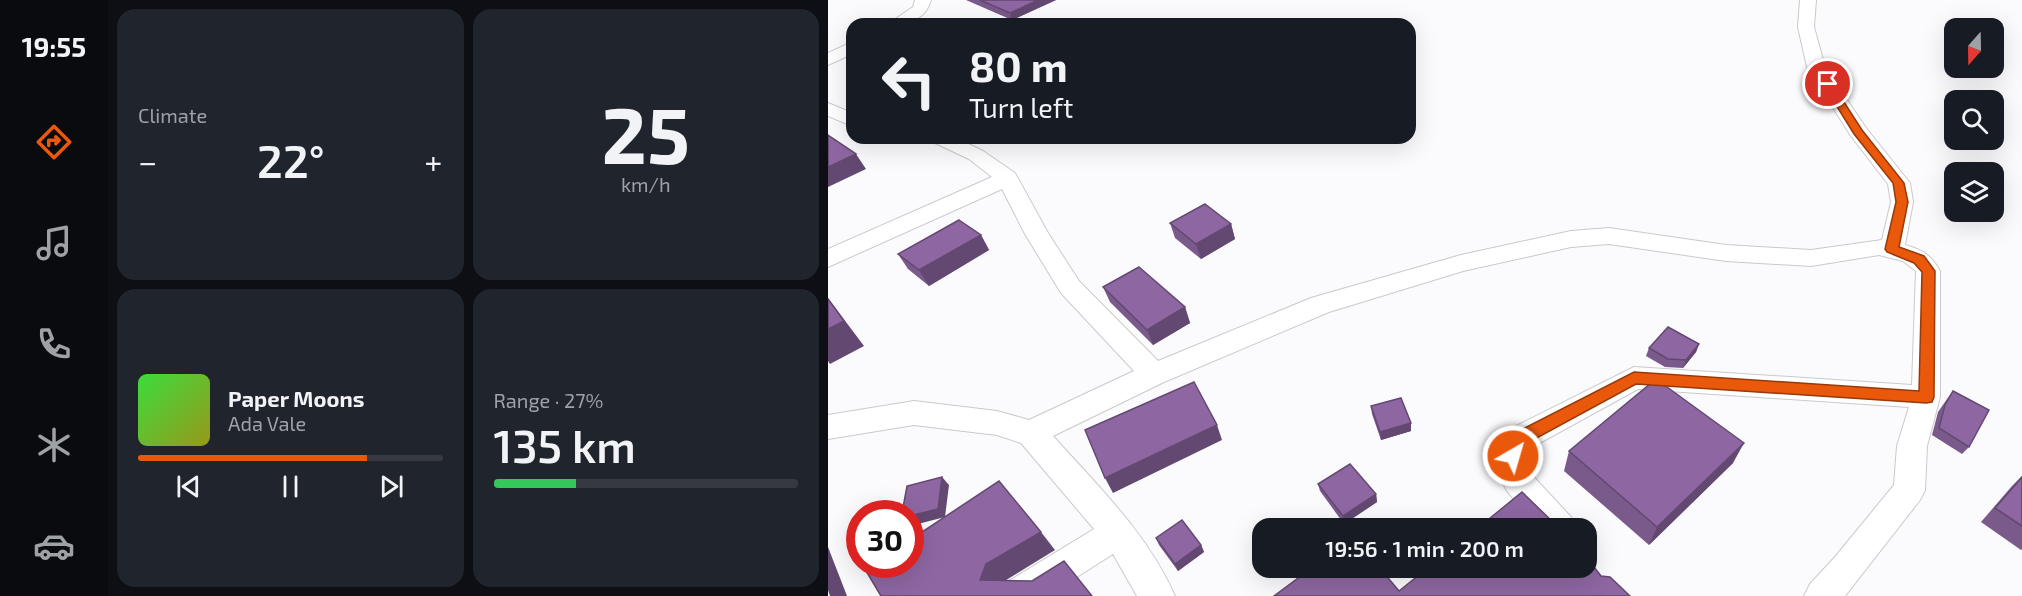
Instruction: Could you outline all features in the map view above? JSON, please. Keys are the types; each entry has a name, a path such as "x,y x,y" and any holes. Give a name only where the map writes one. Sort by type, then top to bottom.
{"street":[{"path":"906,18 920,10 923,0"},
{"path":"1808,0 1806,27 1816,68 1858,132 1899,183 1902,202 1892,249"},
{"path":"828,60 846,50"},
{"path":"828,109 846,117"},
{"path":"953,144 976,155 1007,178 1037,234 1070,287 1154,374"},
{"path":"828,259 1007,178"},
{"path":"1031,433 1154,374 1320,305 1461,262 1570,238 1609,236 1726,253 1811,258 1878,248 1892,249 1919,260 1928,271 1926,397 1912,446 1909,490 1847,569 1822,596"},
{"path":"1549,518 1518,481 1513,456 1525,436 1634,378 1926,397"},
{"path":"828,426 914,414 997,423 1031,433 1118,532 1157,596"},
{"path":"1016,596 1118,532"}],"building":[{"path":"980,0 1038,0 1010,13"},
{"path":"828,135 856,154 828,167"},
{"path":"1205,204 1231,224 1196,244 1170,223"},
{"path":"959,220 981,235 919,270 898,254"},
{"path":"1139,267 1185,307 1147,330 1103,287"},
{"path":"828,299 844,321 828,329"},
{"path":"1668,327 1699,344 1686,360 1668,359 1649,348"},
{"path":"1656,379 1744,443 1657,527 1569,451"},
{"path":"1194,382 1217,425 1105,478 1085,430"},
{"path":"1953,391 1989,410 1969,447 1939,428 1945,405"},
{"path":"1401,398 1411,423 1380,432 1371,406"},
{"path":"1350,464 1376,494 1343,516 1318,484"},
{"path":"942,477 938,509 924,512 924,500 904,500 907,486"},
{"path":"2022,477 2022,526 1995,508"},
{"path":"999,481 1041,532 986,564 980,580 1032,581 1064,561 1092,596 881,596 870,578 924,578 924,531"},
{"path":"1522,492 1549,518 1490,518"},
{"path":"1182,520 1201,545 1175,564 1156,538"},
{"path":"1597,571 1601,576 1610,577 1630,596 1274,596 1298,578 1388,578 1399,591 1415,578 1597,578"}],"route":[{"path":"1513,456 1525,436 1634,378 1926,397 1928,271 1923,262 1911,255 1892,249 1902,202 1899,183 1858,132 1828,84"}]}
